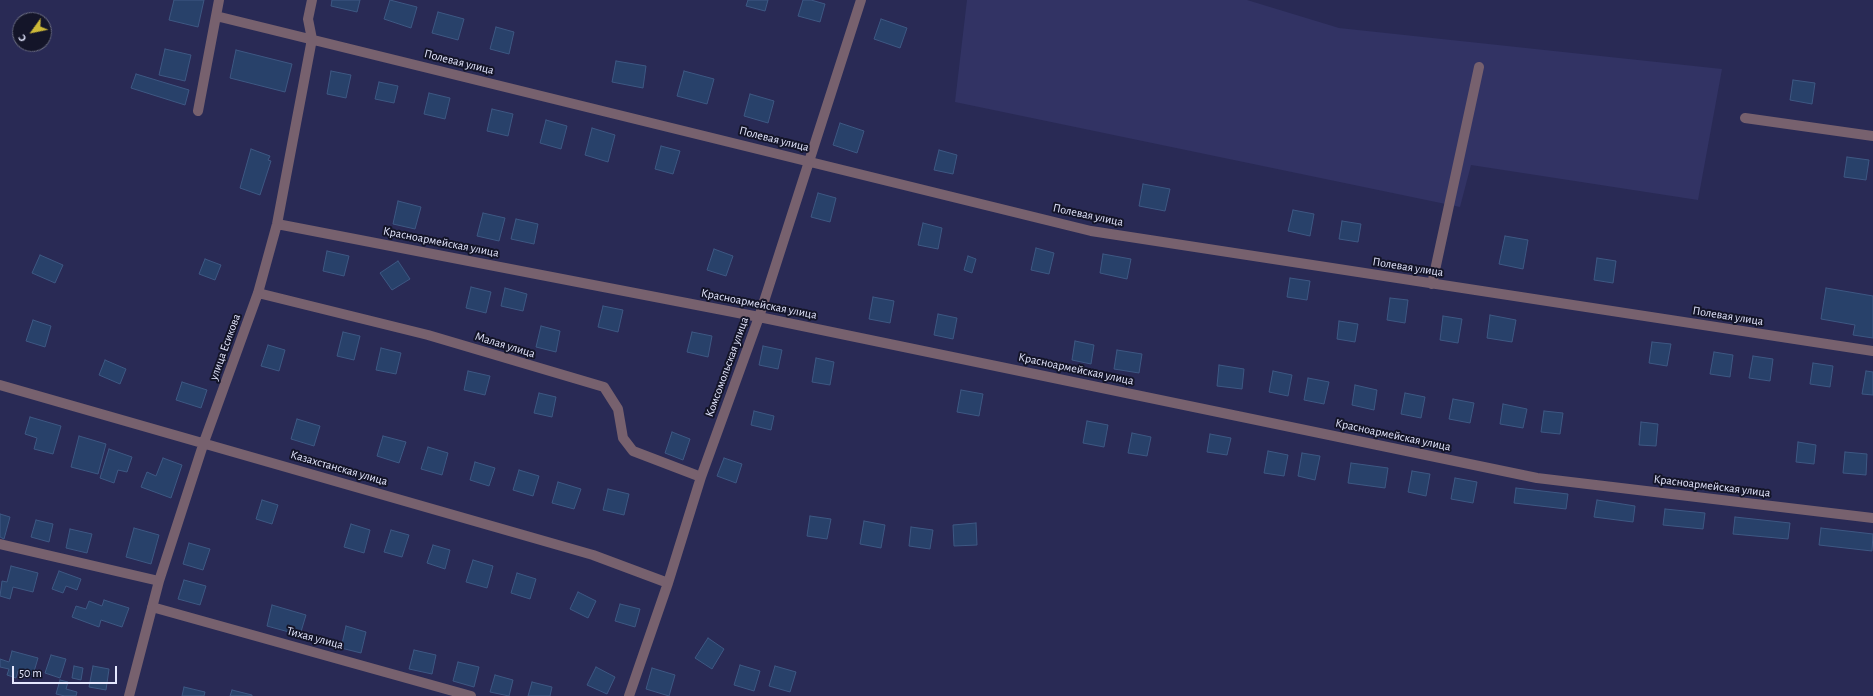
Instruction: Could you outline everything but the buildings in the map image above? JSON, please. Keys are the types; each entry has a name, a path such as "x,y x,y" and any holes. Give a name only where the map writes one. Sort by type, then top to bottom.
{"street":[{"path":"198,111 220,0"},
{"name":"улица Есикова","path":"129,696 159,582 204,442 258,293 278,224 312,38 308,19 312,0"},
{"name":"Комсомольская улица","path":"629,696 668,583 701,477 759,316 861,0"},
{"name":"Полевая улица","path":"216,16 312,38 809,162 1091,230 1873,352"},
{"path":"1432,284 1479,67"},
{"path":"1745,118 1873,136"},
{"name":"Красноармейская улица","path":"278,224 759,316 1537,478 1873,518"},
{"name":"Малая улица","path":"258,293 428,335 604,387 618,409 624,438 633,451 701,477"},
{"name":"Казахстанская улица","path":"0,385 204,442 593,555 668,583"},
{"path":"0,544 159,582"},
{"name":"Тихая улица","path":"152,607 471,696"}],"shaded area":[{"path":"967,0 1247,0 1339,28 1722,69 1698,200 1471,165 1460,207 955,102"}]}
